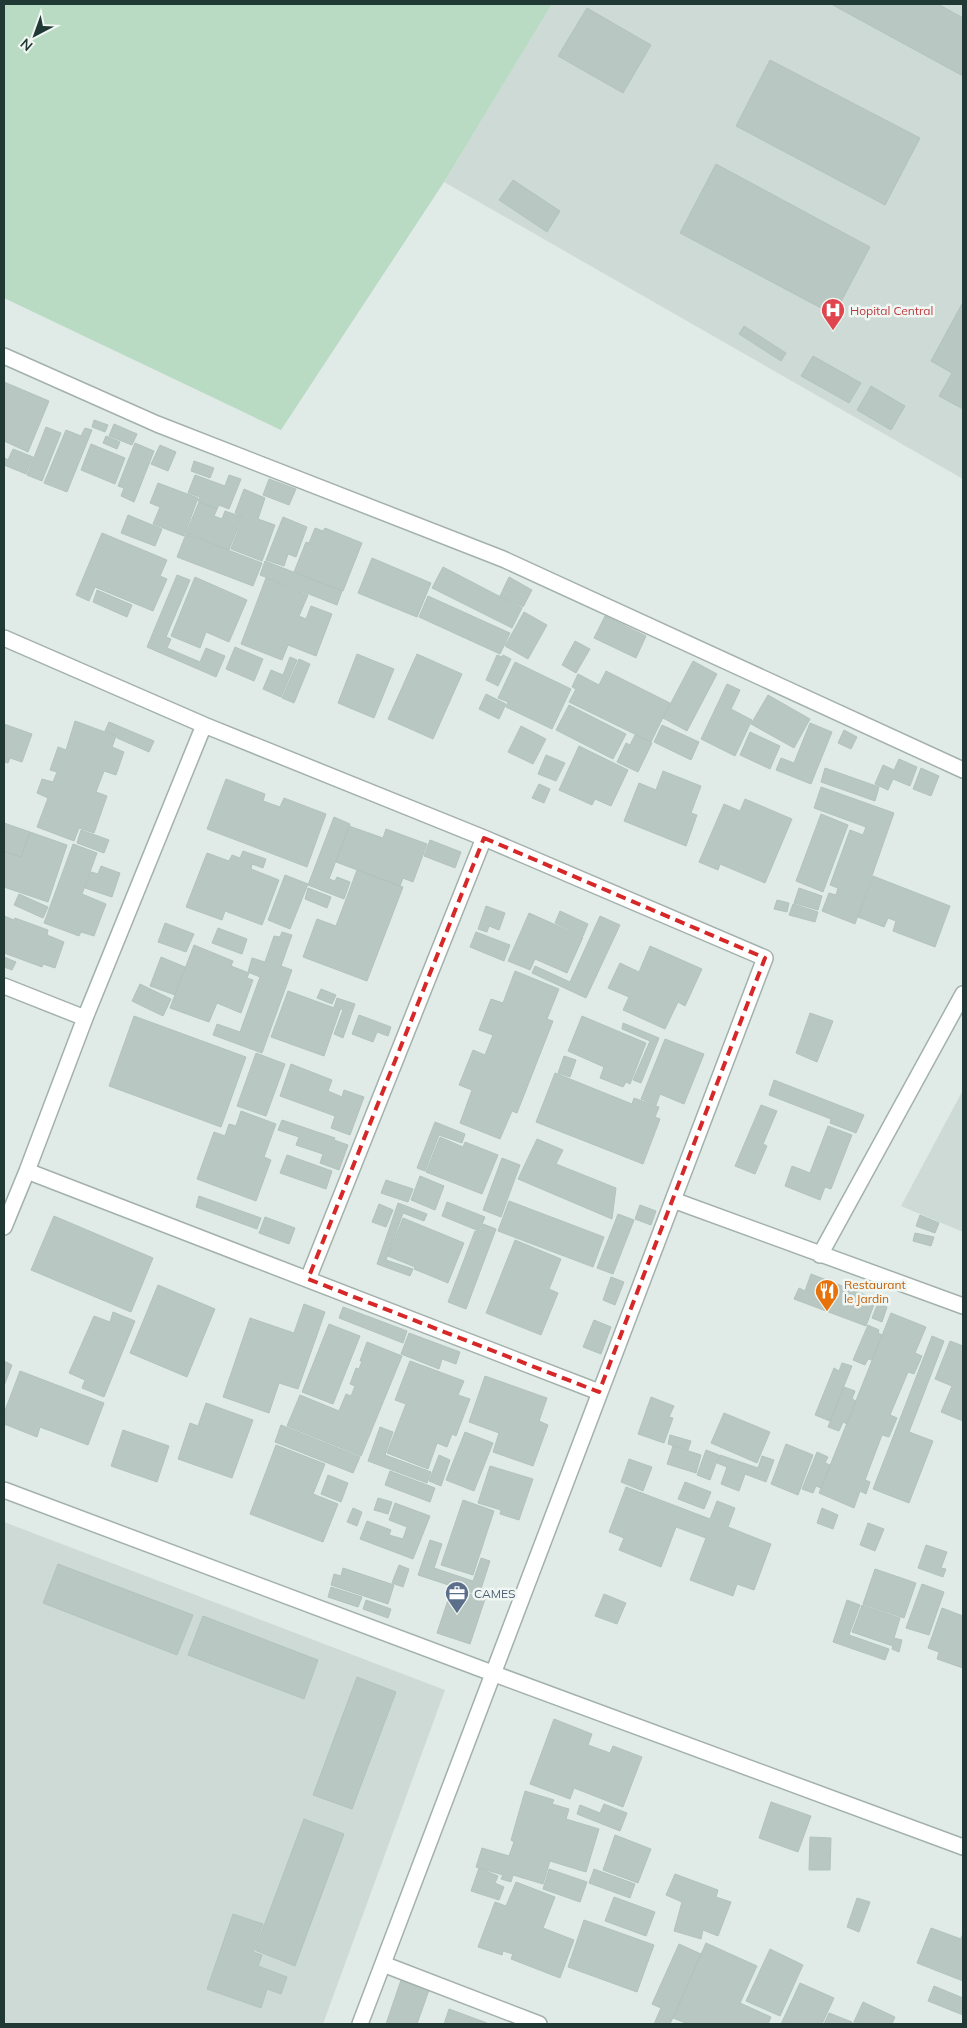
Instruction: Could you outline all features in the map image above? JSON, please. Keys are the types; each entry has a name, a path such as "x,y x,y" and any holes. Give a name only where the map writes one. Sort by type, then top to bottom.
{"street":[{"path":"4,356 157,424 503,559 963,770"},
{"path":"4,638 204,725 484,838 765,958 360,2024"},
{"path":"4,1227 85,1018 204,725"},
{"path":"308,1280 484,838"},
{"path":"4,986 85,1018"},
{"path":"820,1255 963,994"},
{"path":"27,1171 599,1392"},
{"path":"673,1200 963,1306"},
{"path":"4,1490 963,1848"},
{"path":"383,1964 539,2024"}],"highlighted area":[{"path":"484,838 765,958 599,1392 308,1279"}],"shaded area":[{"name":"Hopital Central","path":"552,4 963,4 963,479 444,182"},
{"path":"963,1090 963,1232 901,1206"},
{"path":"4,1522 445,1690 323,2024 4,2024"}],"green space":[{"path":"4,4 552,4 444,182 281,430 4,298"}],"building":[{"path":"831,4 938,4 963,18 963,76"},
{"path":"587,8 651,45 623,93 558,56"},
{"path":"770,60 920,138 885,205 736,126"},
{"path":"716,164 870,247 834,315 680,233"},
{"path":"513,180 560,211 547,232 499,200"},
{"path":"963,302 963,409 939,396 952,373 931,361"},
{"path":"744,326 786,353 781,361 739,334"},
{"path":"813,356 861,383 849,403 801,376"},
{"path":"4,382 49,401 28,452 4,441"},
{"path":"871,386 905,406 891,430 857,410"},
{"path":"94,420 108,425 105,432 92,427"},
{"path":"114,424 137,434 132,445 109,436"},
{"path":"46,427 61,433 42,481 27,475"},
{"path":"85,428 92,430 67,492 44,483 66,430 81,436"},
{"path":"106,436 120,442 117,449 103,443"},
{"path":"135,443 154,451 134,502 121,496 124,488 118,486"},
{"path":"91,444 125,458 115,484 81,470"},
{"path":"160,445 176,452 168,471 151,464"},
{"path":"13,449 33,457 26,474 4,465 5,458 8,460"},
{"path":"194,461 214,468 210,478 191,471"},
{"path":"195,475 225,486 229,475 241,479 229,509 219,505 217,509 198,501 200,497 188,493"},
{"path":"269,479 296,489 289,505 263,495"},
{"path":"158,483 198,498 184,536 153,524 160,507 150,503"},
{"path":"244,489 265,498 258,519 275,525 262,561 231,549 243,517 235,513"},
{"path":"199,502 217,509 214,516 222,519 225,511 242,517 229,550 186,533"},
{"path":"128,515 162,529 155,546 121,533"},
{"path":"283,517 307,527 296,557 288,554 284,566 266,560"},
{"path":"315,528 323,531 325,528 362,543 343,591 294,572 306,542 309,543"},
{"path":"102,533 167,560 160,576 167,579 153,611 95,587 89,601 76,595"},
{"path":"186,534 262,563 253,586 177,557"},
{"path":"372,558 431,583 417,617 358,593"},
{"path":"265,561 342,591 337,605 260,575"},
{"path":"443,567 522,608 512,628 432,588"},
{"path":"177,575 190,580 166,637 171,639 167,648 200,662 206,648 225,656 216,677 147,647"},
{"path":"195,577 247,600 229,642 206,632 200,648 171,636"},
{"path":"509,577 532,590 523,607 500,596"},
{"path":"266,578 308,595 299,616 306,619 311,606 332,614 316,656 288,645 282,660 241,644"},
{"path":"97,590 132,605 127,617 93,602"},
{"path":"428,596 510,633 500,654 419,617"},
{"path":"524,612 547,625 528,659 505,646"},
{"path":"605,616 646,636 636,658 594,638"},
{"path":"575,641 590,649 576,673 562,665"},
{"path":"235,647 263,659 254,681 226,669"},
{"path":"357,654 394,669 374,718 338,703"},
{"path":"417,654 462,674 433,739 388,719"},
{"path":"497,655 502,657 503,655 511,659 498,686 486,680"},
{"path":"290,657 297,660 281,697 263,689 271,670 283,675"},
{"path":"299,659 310,664 294,703 282,698"},
{"path":"693,661 717,674 687,731 663,718"},
{"path":"515,662 571,689 552,729 506,707 508,702 498,698"},
{"path":"606,671 670,703 651,742 569,702 576,689 572,687 578,674 599,685"},
{"path":"727,684 740,690 731,709 752,720 735,756 701,739"},
{"path":"486,694 506,704 499,719 479,709"},
{"path":"768,695 810,719 794,748 751,724"},
{"path":"569,705 626,734 613,759 556,730"},
{"path":"75,721 116,736 112,747 124,752 116,775 104,771 96,792 107,796 94,833 79,828 74,841 37,827 48,798 37,793 42,779 53,782 57,772 50,770 58,747 66,750"},
{"path":"109,722 154,741 149,752 105,731"},
{"path":"810,723 832,732 811,784 776,770 781,758 794,763"},
{"path":"4,724 32,734 22,762 10,758 8,763 4,762"},
{"path":"662,725 699,742 691,760 654,742"},
{"path":"521,726 546,739 533,764 508,752"},
{"path":"844,730 857,737 851,749 838,743"},
{"path":"750,732 780,746 770,769 740,755"},
{"path":"635,735 652,743 638,772 617,762 626,743 630,745"},
{"path":"579,746 628,770 611,806 595,799 592,805 559,790"},
{"path":"546,755 565,763 556,781 538,774"},
{"path":"899,759 917,767 910,786 893,779 888,790 875,784 883,765 894,770"},
{"path":"825,768 879,787 875,801 821,782"},
{"path":"921,768 939,776 931,796 913,789"},
{"path":"663,771 701,786 691,813 697,815 686,846 624,821 639,783 656,790"},
{"path":"226,779 265,794 263,801 280,807 284,798 326,814 307,867 207,829"},
{"path":"539,784 550,789 544,803 532,798"},
{"path":"821,787 894,813 855,924 822,911 829,893 836,895 838,888 830,885 850,830 863,835 866,827 814,808"},
{"path":"745,799 792,819 765,883 720,864 718,870 699,862 724,804 740,811"},
{"path":"821,814 848,825 823,892 796,881"},
{"path":"334,817 350,824 329,879 335,881 337,877 350,882 344,899 308,885"},
{"path":"4,823 30,832 21,857 4,851"},
{"path":"349,826 383,838 386,829 427,844 413,882 403,878 400,886 336,862"},
{"path":"81,830 109,840 104,853 77,843"},
{"path":"30,832 67,845 48,902 4,887 4,851 21,857"},
{"path":"430,840 461,852 455,868 424,856"},
{"path":"73,844 97,853 82,894 106,904 94,936 81,932 79,936 44,923"},
{"path":"243,851 266,859 263,868 252,864 251,869 279,880 262,925 225,911 222,920 186,907 207,853 229,861 232,855 240,858"},
{"path":"101,866 120,873 112,897 85,888 91,872 98,874"},
{"path":"357,870 403,887 367,981 303,957 317,919 336,926"},
{"path":"285,875 308,884 290,929 268,920"},
{"path":"873,876 950,906 935,947 893,931 896,921 888,918 884,927 858,917"},
{"path":"308,888 331,897 327,908 305,899"},
{"path":"799,888 822,896 818,910 794,903"},
{"path":"19,894 48,907 43,918 14,905"},
{"path":"777,900 789,903 787,912 774,909"},
{"path":"793,904 818,912 815,922 789,915"},
{"path":"486,906 505,913 499,930 489,926 487,932 478,929"},
{"path":"560,911 588,924 583,936 555,923"},
{"path":"529,913 583,937 567,973 535,959 530,970 508,961"},
{"path":"4,916 48,930 47,935 64,942 55,968 43,964 42,967 4,953"},
{"path":"600,916 620,925 586,998 532,973 535,966 570,982"},
{"path":"165,923 194,934 186,952 158,942"},
{"path":"218,928 247,939 242,954 212,943"},
{"path":"282,932 292,935 281,966 292,970 262,1053 213,1035 217,1024 240,1032 260,977 248,972 252,958 265,962 274,936 280,937"},
{"path":"476,932 510,945 504,961 470,947"},
{"path":"194,945 233,961 231,966 249,973 247,978 253,980 241,1013 217,1003 209,1022 170,1008"},
{"path":"650,946 702,969 685,1006 678,1002 665,1029 623,1010 629,997 608,988 620,963 639,972"},
{"path":"4,957 16,962 12,970 4,967"},
{"path":"161,957 185,967 175,995 150,986"},
{"path":"515,971 559,989 547,1019 553,1021 517,1113 512,1111 500,1139 460,1123 472,1090 459,1085 473,1050 485,1055 493,1035 479,1030 491,999 503,1003"},
{"path":"140,984 171,999 163,1016 132,1001"},
{"path":"321,989 336,995 332,1004 317,998"},
{"path":"288,991 340,1010 324,1056 271,1037"},
{"path":"337,998 355,1004 343,1038 334,1034 343,1010 334,1007"},
{"path":"810,1013 833,1021 817,1062 796,1053"},
{"path":"359,1015 391,1027 388,1036 377,1032 373,1042 352,1034"},
{"path":"134,1016 246,1057 221,1127 109,1086"},
{"path":"582,1016 646,1043 630,1084 626,1082 623,1087 600,1078 604,1067 568,1051"},
{"path":"623,1023 659,1038 641,1083 633,1080 650,1041 622,1029"},
{"path":"665,1039 704,1054 684,1104 660,1094 656,1105 641,1099"},
{"path":"256,1053 285,1064 266,1116 237,1106"},
{"path":"564,1056 576,1060 570,1077 558,1073"},
{"path":"291,1064 332,1080 328,1091 342,1097 344,1090 364,1097 350,1135 331,1128 335,1116 280,1096"},
{"path":"555,1073 632,1104 634,1098 659,1107 655,1117 660,1119 643,1164 536,1122"},
{"path":"774,1080 864,1115 856,1133 830,1123 831,1119 769,1095"},
{"path":"761,1105 777,1111 763,1144 767,1146 755,1174 735,1166"},
{"path":"241,1111 276,1124 264,1157 271,1160 256,1201 197,1179 214,1132 225,1136 229,1124 236,1126"},
{"path":"282,1120 335,1138 334,1140 348,1145 339,1170 320,1163 323,1154 296,1145 299,1137 278,1130"},
{"path":"435,1122 465,1134 462,1143 439,1135 425,1171 417,1168"},
{"path":"828,1126 852,1135 831,1189 825,1187 820,1200 785,1186 792,1166 810,1173"},
{"path":"440,1137 463,1147 465,1142 498,1155 482,1194 426,1172"},
{"path":"537,1139 563,1150 556,1164 616,1188 612,1219 518,1179"},
{"path":"287,1155 332,1171 326,1189 280,1173"},
{"path":"502,1158 520,1165 501,1217 483,1210"},
{"path":"420,1176 444,1186 435,1210 411,1200"},
{"path":"386,1180 413,1189 408,1202 381,1193"},
{"path":"199,1196 261,1218 257,1229 196,1207"},
{"path":"509,1201 604,1237 593,1267 498,1231"},
{"path":"447,1202 485,1217 479,1231 442,1216"},
{"path":"398,1203 427,1214 424,1221 403,1213 386,1260 413,1269 410,1276 377,1264"},
{"path":"379,1204 393,1210 386,1227 372,1222"},
{"path":"640,1205 656,1211 651,1225 635,1219"},
{"path":"618,1214 634,1220 613,1274 597,1268"},
{"path":"920,1215 939,1223 935,1233 916,1226"},
{"path":"54,1216 153,1258 131,1312 31,1270"},
{"path":"265,1217 295,1228 289,1244 259,1233"},
{"path":"403,1218 464,1243 448,1283 388,1256"},
{"path":"483,1224 496,1229 466,1309 448,1302 475,1231 480,1232"},
{"path":"915,1233 934,1237 931,1246 913,1241"},
{"path":"515,1240 561,1259 549,1289 558,1293 541,1335 486,1313"},
{"path":"811,1274 876,1299 866,1326 794,1299 799,1288 805,1291"},
{"path":"611,1277 624,1282 615,1305 603,1300"},
{"path":"158,1285 215,1309 187,1377 130,1353"},
{"path":"878,1303 887,1307 882,1322 872,1318"},
{"path":"304,1304 325,1312 298,1389 279,1383 269,1413 223,1397 250,1318 294,1333"},
{"path":"343,1307 407,1331 403,1343 339,1318"},
{"path":"113,1312 135,1321 104,1397 82,1388 85,1380 69,1373 94,1316 110,1322"},
{"path":"891,1313 926,1327 915,1353 922,1356 914,1374 908,1372 890,1415 897,1418 889,1437 882,1435 865,1480 870,1482 866,1494 860,1491 854,1508 819,1493"},
{"path":"594,1320 611,1327 601,1354 583,1347"},
{"path":"329,1324 360,1336 333,1404 302,1392"},
{"path":"868,1325 879,1330 878,1333 882,1335 872,1360 868,1359 865,1365 853,1360"},
{"path":"409,1333 460,1352 456,1364 442,1359 439,1369 401,1354"},
{"path":"932,1336 944,1341 909,1432 933,1441 909,1503 873,1489"},
{"path":"950,1341 963,1346 963,1421 941,1412 952,1386 935,1379"},
{"path":"367,1342 402,1356 361,1456 287,1426 300,1395 339,1411 346,1394 351,1396 355,1386 350,1384 356,1368 359,1369"},
{"path":"4,1361 12,1365 4,1386"},
{"path":"410,1361 464,1381 458,1395 470,1399 456,1436 452,1434 447,1447 437,1443 428,1469 387,1453 406,1404 395,1400"},
{"path":"842,1363 852,1366 830,1421 815,1415 834,1368 839,1371"},
{"path":"20,1371 104,1403 88,1445 40,1427 37,1437 4,1424 4,1413"},
{"path":"485,1376 547,1398 539,1421 548,1425 533,1466 493,1452 499,1433 469,1422"},
{"path":"844,1387 855,1391 852,1399 856,1401 847,1424 843,1422 839,1431 828,1427"},
{"path":"651,1397 674,1406 669,1417 673,1418 664,1443 638,1434"},
{"path":"206,1403 253,1420 232,1478 178,1459 190,1423 198,1426"},
{"path":"724,1413 770,1432 757,1463 711,1443"},
{"path":"281,1425 360,1457 353,1473 275,1442"},
{"path":"380,1427 393,1432 385,1455 431,1472 427,1483 368,1461"},
{"path":"123,1430 169,1446 157,1482 111,1466"},
{"path":"465,1432 493,1443 474,1491 446,1480"},
{"path":"670,1435 691,1441 688,1450 668,1444"},
{"path":"786,1444 813,1455 798,1495 771,1484"},
{"path":"276,1445 325,1464 313,1494 338,1504 323,1542 250,1514"},
{"path":"673,1446 701,1455 696,1473 667,1464"},
{"path":"706,1450 719,1455 710,1480 697,1475"},
{"path":"817,1452 828,1457 825,1463 830,1465 821,1488 816,1486 813,1493 802,1489"},
{"path":"439,1455 450,1460 441,1486 429,1481"},
{"path":"720,1455 758,1468 762,1456 774,1460 766,1482 745,1474 739,1491 721,1484 727,1467 717,1463"},
{"path":"629,1459 652,1467 643,1491 621,1482"},
{"path":"490,1466 533,1479 519,1520 500,1514 501,1510 478,1503"},
{"path":"390,1471 435,1488 430,1502 385,1485"},
{"path":"328,1475 348,1483 341,1502 321,1494"},
{"path":"685,1482 711,1492 704,1509 678,1499"},
{"path":"626,1487 710,1519 717,1501 735,1508 728,1527 771,1544 754,1590 737,1584 733,1596 690,1580 706,1538 676,1527 661,1567 619,1550 624,1538 609,1532"},
{"path":"378,1498 392,1502 388,1514 374,1510"},
{"path":"463,1500 494,1511 473,1575 441,1565"},
{"path":"395,1503 430,1516 413,1559 360,1539 367,1521 391,1530 389,1535 403,1539 407,1527 389,1520"},
{"path":"353,1508 362,1512 357,1526 347,1522"},
{"path":"822,1508 838,1515 833,1529 817,1523"},
{"path":"868,1523 884,1529 875,1551 860,1545"},
{"path":"430,1540 442,1544 434,1568 473,1581 481,1558 490,1561 479,1595 418,1575"},
{"path":"926,1545 947,1552 941,1568 946,1569 943,1577 918,1568"},
{"path":"58,1564 193,1615 177,1655 43,1603"},
{"path":"399,1565 409,1569 403,1587 392,1583"},
{"path":"343,1568 394,1585 388,1604 331,1585 334,1574 341,1576"},
{"path":"875,1569 916,1583 904,1618 863,1604"},
{"path":"922,1584 944,1592 929,1635 906,1628"},
{"path":"331,1587 362,1597 358,1607 328,1597"},
{"path":"452,1588 485,1599 470,1644 437,1633"},
{"path":"604,1594 626,1603 617,1624 595,1616"},
{"path":"366,1600 391,1609 388,1618 363,1609"},
{"path":"847,1600 860,1605 849,1635 889,1649 885,1660 833,1642"},
{"path":"862,1605 900,1618 894,1638 902,1640 899,1652 892,1649 893,1646 852,1632"},
{"path":"942,1608 963,1616 963,1668 937,1659 939,1652 928,1648"},
{"path":"203,1616 318,1660 304,1699 188,1655"},
{"path":"357,1677 396,1692 352,1809 313,1795"},
{"path":"554,1719 592,1734 588,1745 610,1753 613,1746 642,1757 623,1807 574,1788 570,1799 530,1784"},
{"path":"525,1791 554,1800 552,1804 569,1809 566,1819 599,1829 586,1872 550,1861 543,1884 513,1875 511,1882 501,1879 503,1875 476,1867 482,1848 509,1856 514,1842 511,1840"},
{"path":"771,1802 811,1816 798,1852 759,1838"},
{"path":"604,1804 627,1813 620,1831 577,1814 580,1805 600,1813"},
{"path":"304,1819 344,1834 295,1966 255,1950"},
{"path":"615,1835 651,1849 638,1883 603,1870"},
{"path":"810,1837 831,1838 830,1870 809,1870"},
{"path":"479,1868 498,1876 495,1883 504,1887 499,1900 471,1891"},
{"path":"549,1869 587,1882 580,1902 543,1889"},
{"path":"594,1869 635,1884 630,1898 589,1883"},
{"path":"675,1874 718,1890 716,1897 731,1902 718,1936 703,1930 701,1939 674,1931 682,1902 666,1895"},
{"path":"516,1882 555,1897 543,1928 574,1940 560,1978 511,1959 513,1954 503,1951 502,1955 478,1947 495,1902 506,1906"},
{"path":"614,1897 655,1912 646,1936 605,1921"},
{"path":"857,1898 870,1902 859,1932 847,1927"},
{"path":"233,1914 263,1924 253,1952 262,1955 258,1966 287,1977 281,1994 267,1989 261,2008 207,1989"},
{"path":"584,1920 654,1945 637,1992 568,1967"},
{"path":"931,1928 961,1939 963,1933 963,1981 917,1963"},
{"path":"706,1943 757,1966 740,2003 771,2017 768,2024 688,2024 673,2018"},
{"path":"679,1944 701,1954 670,2024 654,2024 661,2008 652,2004"},
{"path":"770,1949 803,1965 780,2016 746,2001"},
{"path":"401,1980 429,1990 417,2024 386,2024"},
{"path":"800,1983 834,1998 822,2024 781,2024"},
{"path":"934,1986 963,1998 963,2015 928,2001"},
{"path":"863,2002 895,2017 892,2024 853,2024"},
{"path":"449,2009 487,2023 487,2024 444,2024"},
{"path":"829,2013 852,2022 851,2024 824,2024"}],"place":[{"name":"Hopital Central","path":"833,331"},
{"name":"Restaurant le Jardin","path":"827,1312"},
{"name":"CAMES","path":"457,1614"}]}
